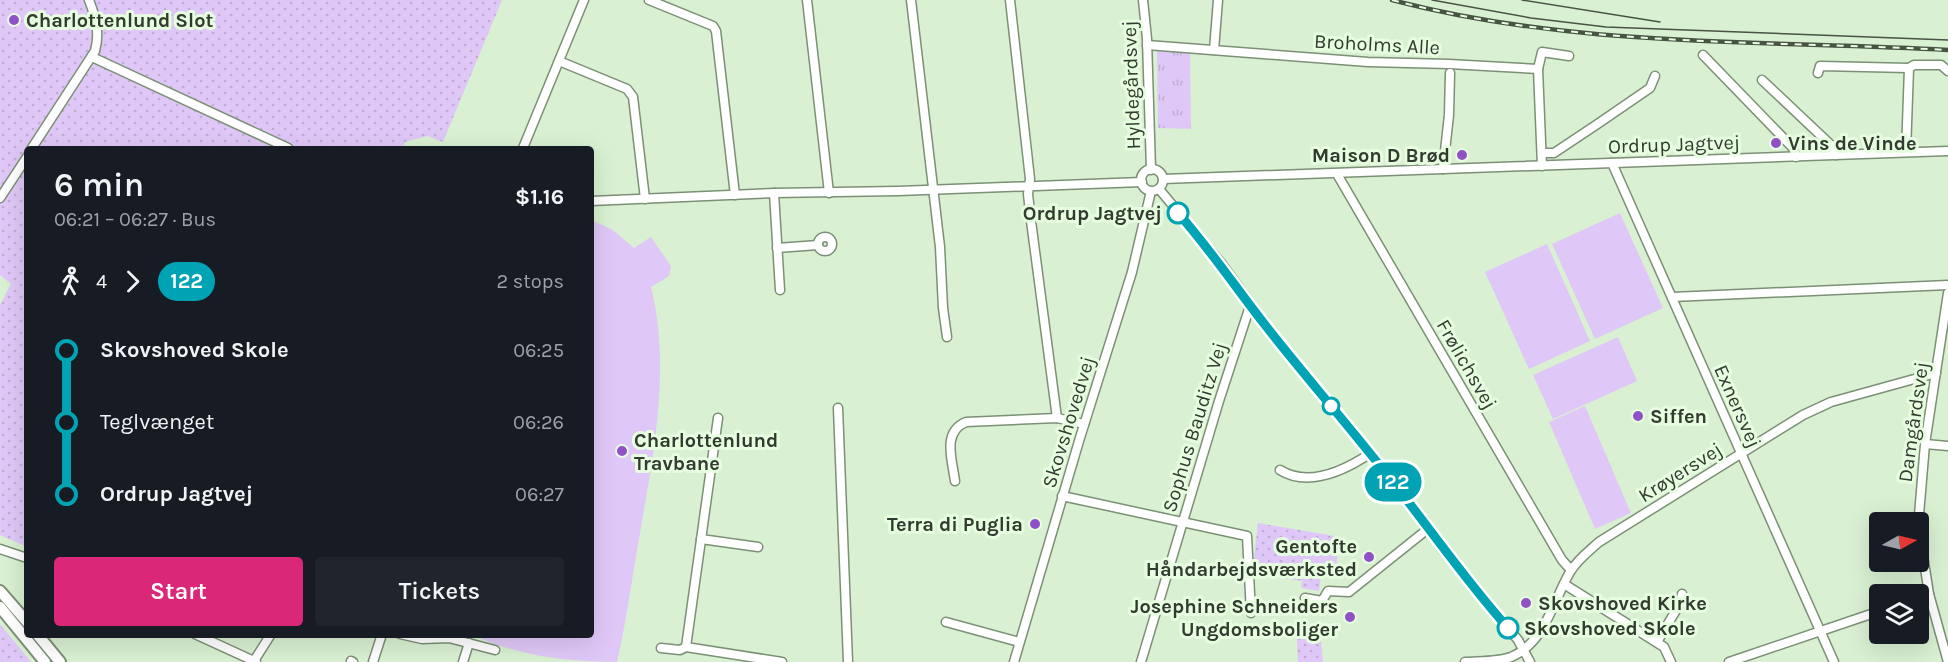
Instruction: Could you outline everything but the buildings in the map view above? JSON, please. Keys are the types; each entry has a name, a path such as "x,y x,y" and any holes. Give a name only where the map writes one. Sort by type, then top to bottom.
{"main road":[{"path":"0,591 24,617"},
{"path":"0,601 14,614 24,618"},
{"path":"0,607 24,636"},
{"path":"25,638 45,662"},
{"path":"40,638 60,662"}],"street":[{"path":"33,146 92,57 98,31 89,0"},
{"path":"524,146 584,0"},
{"path":"648,0 713,26 717,31 735,195"},
{"path":"807,0 829,193"},
{"path":"911,0 942,268 943,308 947,337"},
{"path":"1010,0 1030,179 1031,221 1057,418"},
{"name":"Hyldegårdsvej","path":"1143,0 1147,45 1151,170"},
{"path":"1214,50 1218,0"},
{"name":"Broholms Alle","path":"1147,45 1368,62 1538,69"},
{"path":"1542,166 1538,69 1542,52 1569,56"},
{"path":"1703,55 1794,149 1796,157"},
{"path":"92,57 284,146"},
{"path":"559,61 627,89 631,93 645,199"},
{"path":"1818,73 1820,66 1909,68 1914,65 1941,65 1948,71"},
{"path":"1906,152 1909,68"},
{"path":"1443,170 1449,115 1450,73"},
{"path":"1542,153 1554,153 1599,123 1650,88 1655,76"},
{"path":"1762,80 1833,147 1836,155"},
{"name":"Ordrup Jagtvej","path":"1163,179 1948,151"},
{"path":"0,198 24,162"},
{"name":"Exnersvej","path":"1612,163 1834,662"},
{"path":"1155,190 1163,179 1159,172 1151,170 1144,174 1142,182 1145,188 1155,190 1221,263 1250,306 1371,453 1429,528 1443,550 1525,650 1530,662"},
{"name":"Frølichsvej","path":"1337,174 1562,560 1571,570"},
{"path":"594,201 1142,182"},
{"name":"Skovshovedvej","path":"1014,662 1155,190"},
{"path":"774,193 780,290"},
{"path":"777,248 818,245"},
{"path":"1672,297 1948,285"},
{"name":"Damgårdsvej","path":"1927,584 1919,515 1925,444 1948,292"},
{"name":"Sophus Bauditz Vej","path":"1141,662 1219,401 1250,306"},
{"name":"Krøyersvej","path":"1525,650 1537,636 1571,570 1599,542 1803,415 1831,402 1936,373"},
{"path":"838,408 848,662"},
{"path":"686,647 718,418"},
{"path":"955,481 950,443 952,432 966,422 1057,418 1084,424"},
{"path":"1925,444 1948,446"},
{"path":"1280,470 1288,475 1324,477 1371,453"},
{"path":"1062,496 1247,536 1251,613"},
{"path":"1305,598 1322,601 1328,591 1349,592 1429,528"},
{"path":"701,539 758,547"},
{"path":"0,549 24,557"},
{"path":"1564,584 1657,642 1668,652 1671,662"},
{"path":"1657,642 1681,603 1682,594"},
{"name":"Damgårdsvej","path":"1929,594 1947,656"},
{"path":"1729,662 1869,615"},
{"path":"946,622 1019,642"},
{"path":"204,638 255,662 270,638"},
{"path":"373,662 381,638"},
{"path":"418,638 449,638 495,650"},
{"path":"463,662 469,643"},
{"path":"661,648 680,650 686,647 782,662"},
{"path":"1465,662 1508,658 1525,650"}],"green space":[{"path":"0,0 502,0 443,142 427,136 405,142 403,146 24,146 24,546 0,535 0,305 11,284 0,275"},
{"path":"1157,51 1190,53 1191,129 1158,128"},
{"path":"1620,213 1663,308 1595,339 1552,244"},
{"name":"Charlottenlund Travbane","path":"594,221 613,230 634,248 651,237 671,266 669,276 651,287 660,351 658,416 649,481 617,662 580,661 544,656 525,653 480,638 594,638"},
{"path":"1547,244 1590,341 1529,369 1485,272"},
{"path":"1618,337 1637,381 1553,419 1533,375"},
{"path":"1585,406 1631,513 1595,529 1549,422"},
{"path":"1258,523 1340,537 1336,567 1332,575 1321,576 1319,591 1301,588 1302,581 1254,573"},
{"path":"1308,544 1324,546 1320,573 1304,570"},
{"path":"1296,622 1299,626 1320,629 1323,662 1298,662"},
{"path":"0,624 31,662 0,662"}],"tram line":[{"path":"1432,0 1531,18 1606,27 1948,40"},
{"path":"1522,0 1660,22"}],"railway":[{"path":"1392,0 1461,16 1530,27 1599,34 1668,39 1948,50"}],"bus line":[{"name":"122","path":"1178,213 1221,263 1279,343 1381,466 1429,528 1443,550 1508,628"}],"place":[{"name":"Charlottenlund Slot","path":"14,20"},
{"name":"Vins de Vinde","path":"1776,143"},
{"name":"Maison D Brød","path":"1462,155"},
{"name":"Ordrup Jagtvej","path":"1178,213"},
{"name":"Siffen","path":"1638,416"},
{"name":"Charlottenlund Travbane","path":"622,451"},
{"name":"Terra di Puglia","path":"1035,524"},
{"name":"Gentofte Håndarbejdsværksted","path":"1369,557"},
{"name":"Skovshoved Kirke","path":"1526,603"},
{"name":"Josephine Schneiders Ungdomsboliger","path":"1350,617"},
{"name":"Skovshoved Skole","path":"1508,628"}]}
